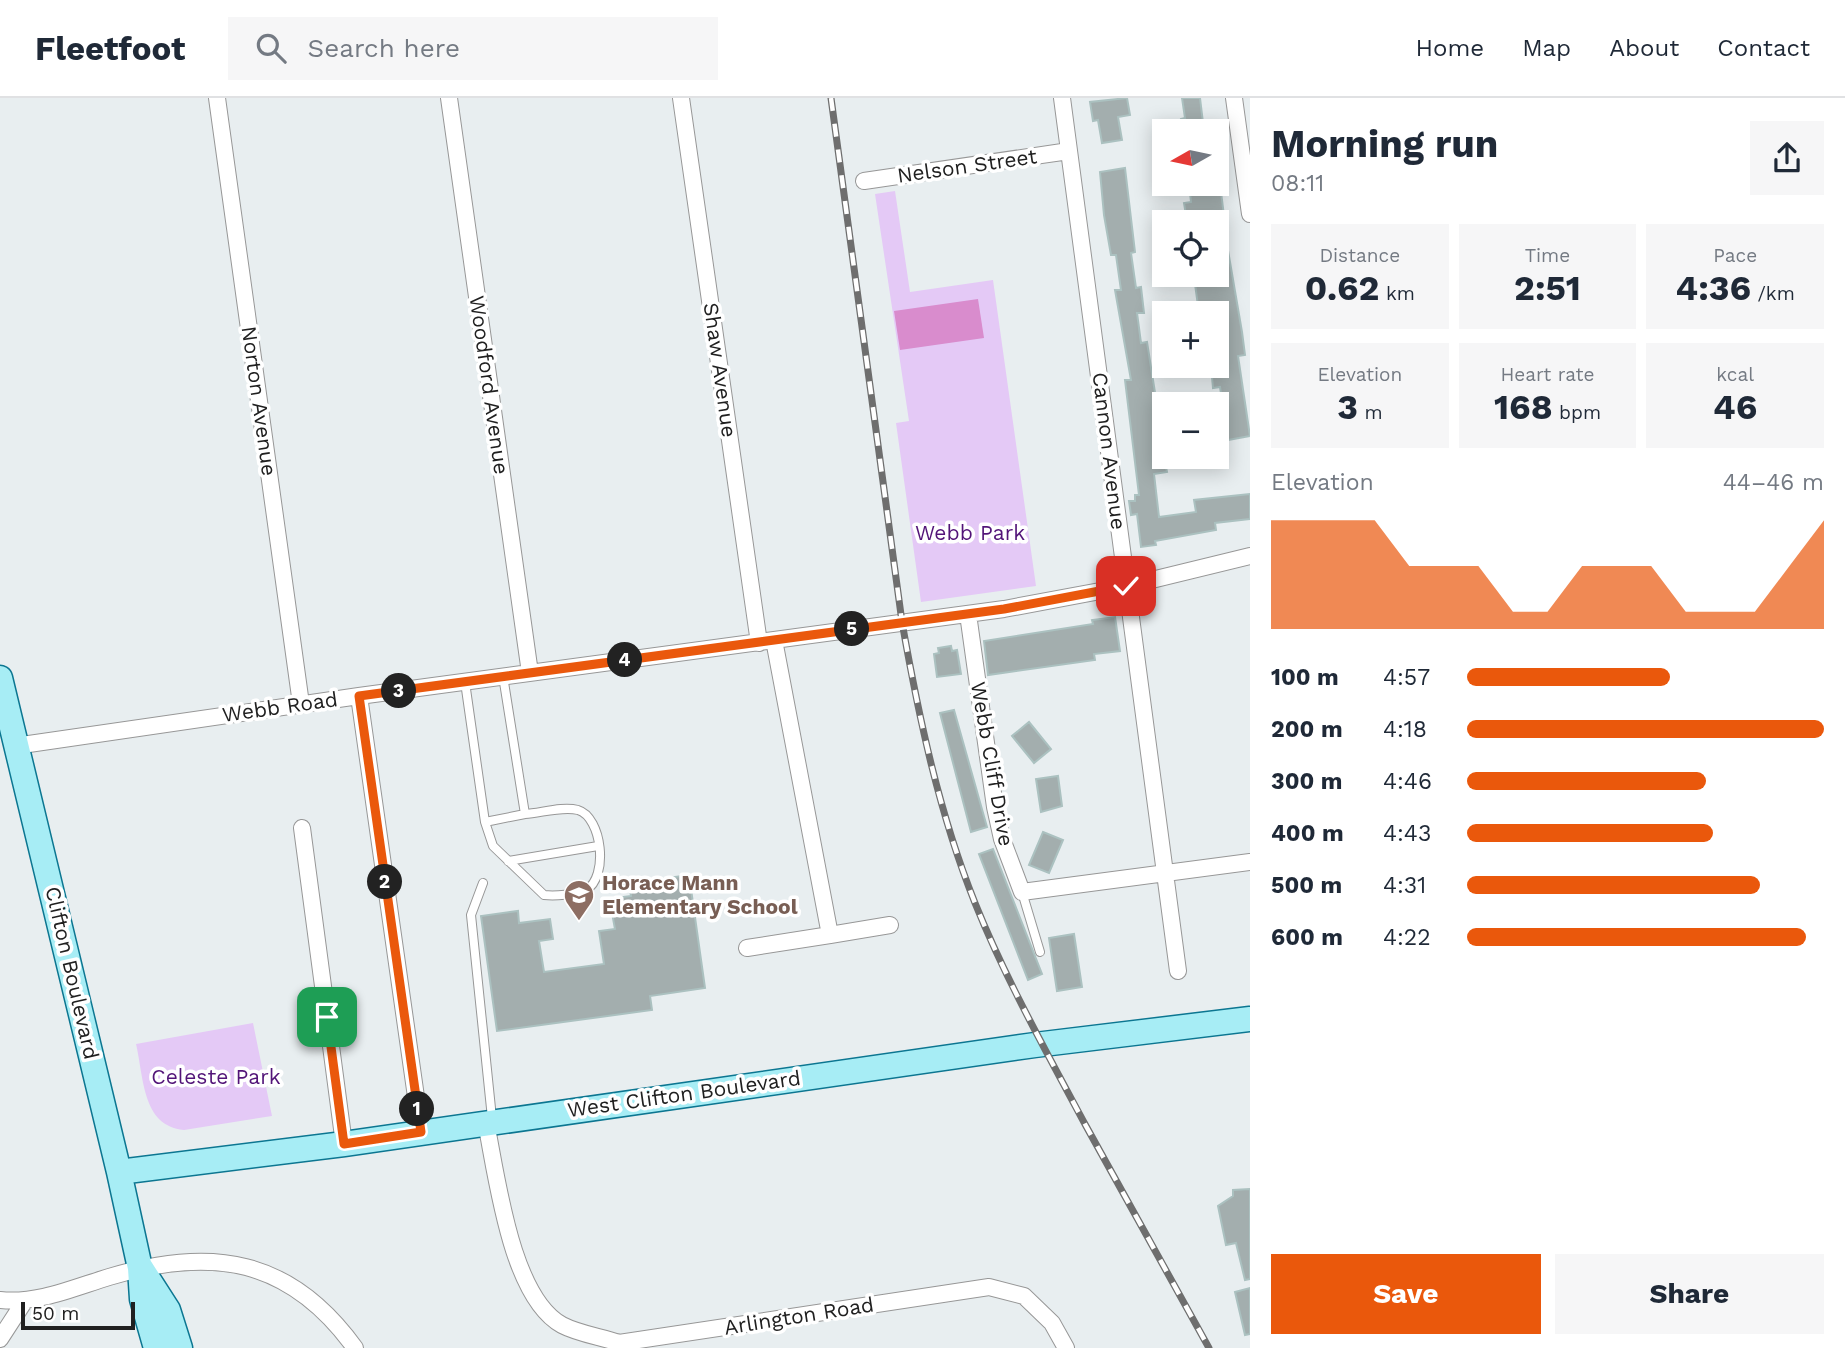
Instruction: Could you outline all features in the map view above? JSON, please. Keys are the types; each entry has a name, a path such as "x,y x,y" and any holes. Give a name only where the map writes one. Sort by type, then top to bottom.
{"main road":[{"name":"Clifton Boulevard","path":"0,678 119,1172 140,1268 142,1299 156,1348"},
{"name":"West Clifton Boulevard","path":"119,1172 344,1144 1035,1045 1250,1019"},
{"name":"Clifton Boulevard","path":"140,1268 168,1310 180,1348"}],"street":[{"name":"Norton Avenue","path":"217,98 301,704"},
{"name":"Woodford Avenue","path":"449,98 530,673"},
{"name":"Shaw Avenue","path":"681,98 767,642 830,935"},
{"name":"Cannon Avenue","path":"1062,98 1178,971"},
{"path":"1234,98 1247,164 1250,214"},
{"name":"Nelson Street","path":"864,181 1069,151"},
{"name":"Webb Road","path":"15,746 503,676 968,614 1126,586 1250,555"},
{"name":"Webb Cliff Drive","path":"968,614 995,807 1002,839 1022,892"},
{"path":"359,696 421,1132"},
{"path":"302,828 344,1144"},
{"path":"1022,892 1250,862"},
{"path":"747,947 890,925"},
{"name":"Arlington Road","path":"489,1122 510,1238 535,1300 562,1325 620,1345 989,1287 1024,1296 1052,1323 1066,1348"},
{"path":"0,1300 24,1303 140,1268 187,1261 236,1265 273,1274 306,1294 335,1321 355,1348"},
{"path":"0,1339 24,1303"}],"lane":[{"path":"503,676 524,814"},
{"path":"465,682 485,822 493,846 544,895 584,891 599,871 601,857 594,825 584,813 576,809 524,814 485,822"},
{"path":"508,861 598,846"},
{"path":"483,883 471,915 489,1122"},
{"path":"1022,892 1040,952"}],"green space":[{"name":"Webb Park","path":"895,191 910,292 993,280 1036,586 921,602 896,423 909,421 875,194"},
{"name":"Celeste Park","path":"253,1023 272,1116 184,1130 170,1127 160,1120 147,1098 136,1044"}],"shaded area":[{"path":"978,299 984,338 900,350 894,311"}],"building":[{"path":"1127,98 1130,115 1118,117 1122,140 1102,143 1098,120 1093,121 1090,102"},
{"path":"1182,98 1200,98 1203,119 1181,119 1185,118"},
{"path":"1125,168 1135,252 1131,253 1136,288 1141,287 1144,313 1137,313 1141,343 1147,342 1155,392 1152,392 1152,469 1166,469 1167,472 1154,474 1159,517 1196,512 1194,500 1250,494 1250,519 1215,523 1216,530 1155,541 1156,545 1141,547 1137,514 1131,515 1129,501 1135,501 1135,495 1139,495 1125,380 1131,380 1115,290 1121,290 1116,255 1111,255 1100,172"},
{"path":"1190,196 1222,196 1223,210 1185,210 1184,203 1191,202"},
{"path":"1229,256 1245,355 1238,356 1250,436 1229,440 1229,392 1221,392 1220,387 1213,388 1212,378 1229,378 1229,301 1197,301 1195,287 1229,287"},
{"path":"1115,617 1120,651 1094,654 1095,660 988,675 984,641 1093,624 1092,620"},
{"path":"951,646 952,651 957,650 961,674 937,677 934,654 939,653 938,648"},
{"path":"954,710 987,827 971,832 940,713"},
{"path":"1029,722 1051,749 1034,763 1012,736"},
{"path":"1058,776 1062,806 1041,812 1036,779"},
{"path":"1043,832 1063,840 1049,873 1029,865"},
{"path":"993,849 1042,974 1028,980 979,854"},
{"path":"689,875 705,988 650,996 652,1010 497,1031 481,916 518,911 519,923 550,919 553,939 539,941 544,972 604,964 599,931 615,929 612,913 616,910 615,898 631,896 629,883"},
{"path":"1074,934 1082,987 1057,991 1049,938"},
{"path":"1250,1189 1250,1279 1245,1280 1236,1243 1226,1245 1218,1206 1233,1196 1233,1190"},
{"path":"1250,1288 1250,1334 1245,1335 1235,1292"}],"railway":[{"path":"831,98 902,622 923,729 951,835 975,903 1013,988 1209,1348"}],"place":[{"name":"Horace Mann Elementary School","path":"579,922"}],"route":[{"path":"327,1017 344,1144 421,1132 359,696 1004,609 1126,586"}]}
